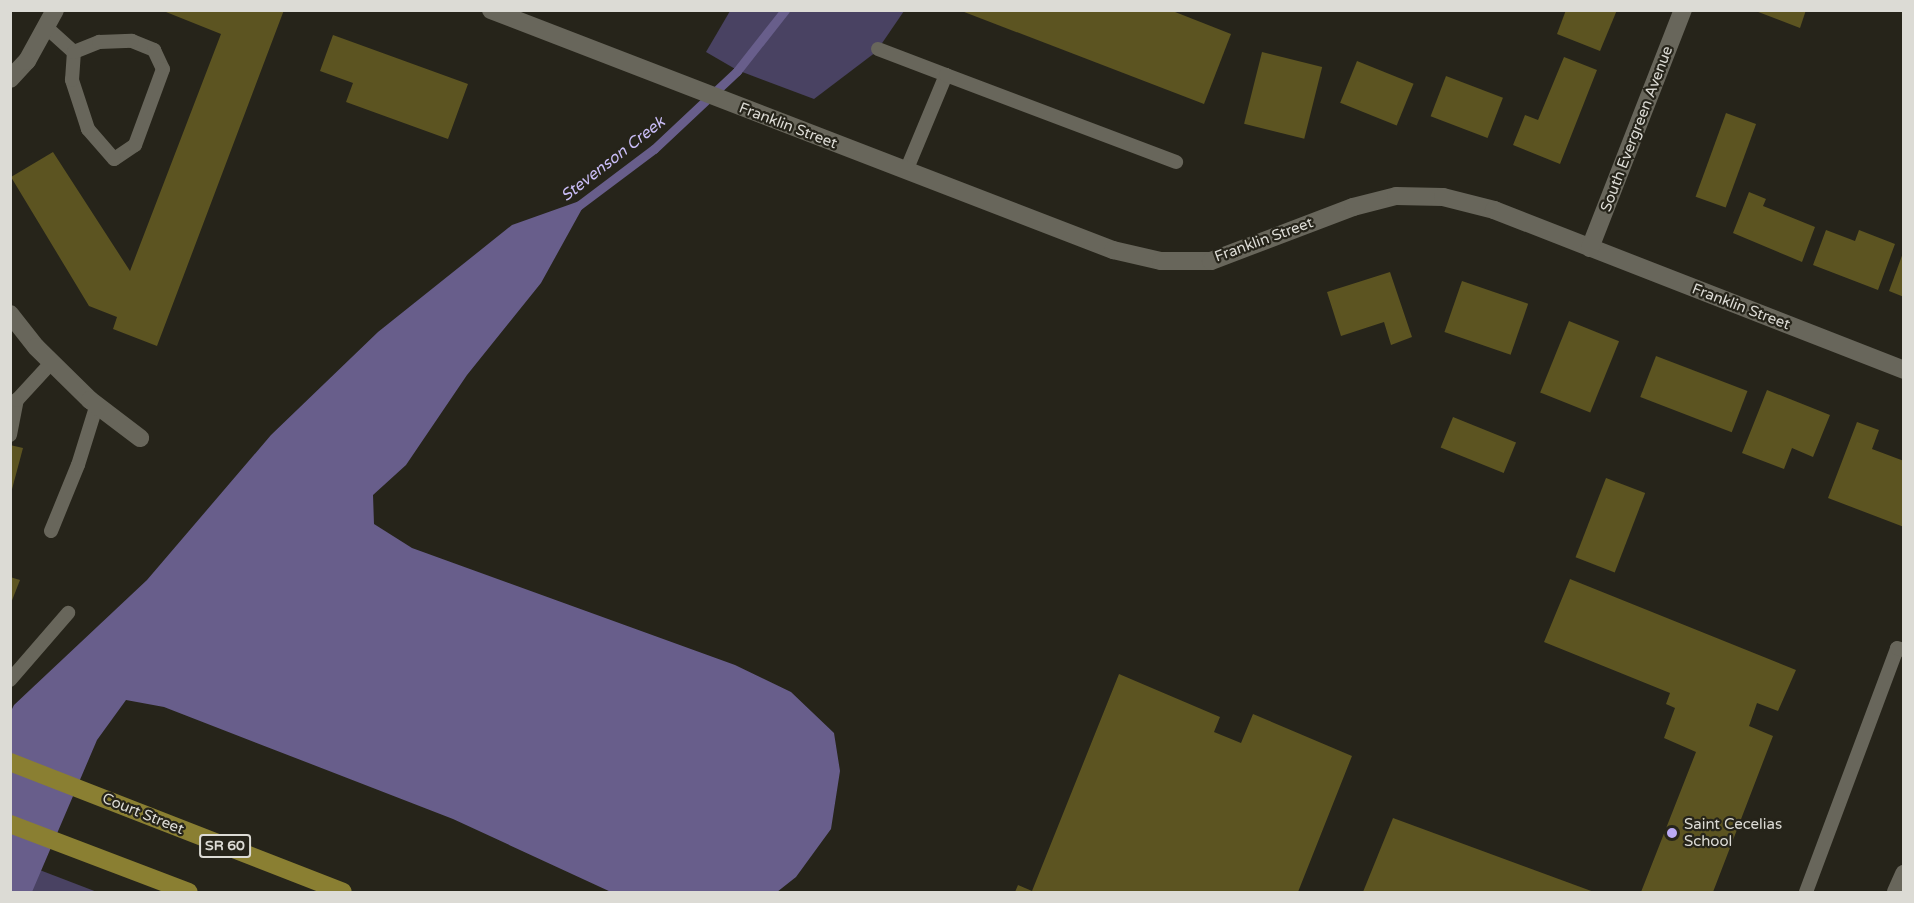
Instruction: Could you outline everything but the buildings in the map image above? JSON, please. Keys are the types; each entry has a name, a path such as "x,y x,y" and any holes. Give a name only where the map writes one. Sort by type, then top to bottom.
{"main road":[{"name":"Court Street","path":"10,762 343,892"},
{"path":"10,824 189,892"}],"street":[{"path":"10,79 27,61 55,10"},
{"name":"Franklin Street","path":"491,10 1113,250 1161,261 1211,261 1353,207 1396,196 1443,197 1494,210 1904,370"},
{"name":"South Evergreen Avenue","path":"1590,248 1683,10"},
{"path":"10,314 52,362 97,404 140,438"},
{"path":"1896,892 1904,874"}],"lane":[{"path":"46,27 74,52"},
{"path":"132,41 154,50 163,69 135,145 114,159 88,129 72,80 74,52 99,42 132,41"},
{"path":"878,49 1176,162"},
{"path":"906,171 946,75"},
{"path":"10,435 17,400 52,362"},
{"path":"51,531 78,465 97,404"},
{"path":"10,680 68,613"},
{"path":"1806,892 1897,648 1904,650"}],"shaded area":[{"path":"730,11 904,11 876,52 814,99 737,70 706,52"},
{"path":"588,198 541,283 467,375 406,465 373,495 374,524 412,548 735,665 791,692 834,733 840,771 831,829 796,877 777,892 611,892 453,819 164,707 126,700 97,740 32,892 11,892 10,713 14,705 147,580 271,435 378,332 512,225"},
{"path":"11,859 97,892 11,892"}],"waterway":[{"name":"Stevenson Creek","path":"578,206 654,149 737,71 785,10"}],"place":[{"name":"Saint Cecelias School","path":"1672,833"}]}
